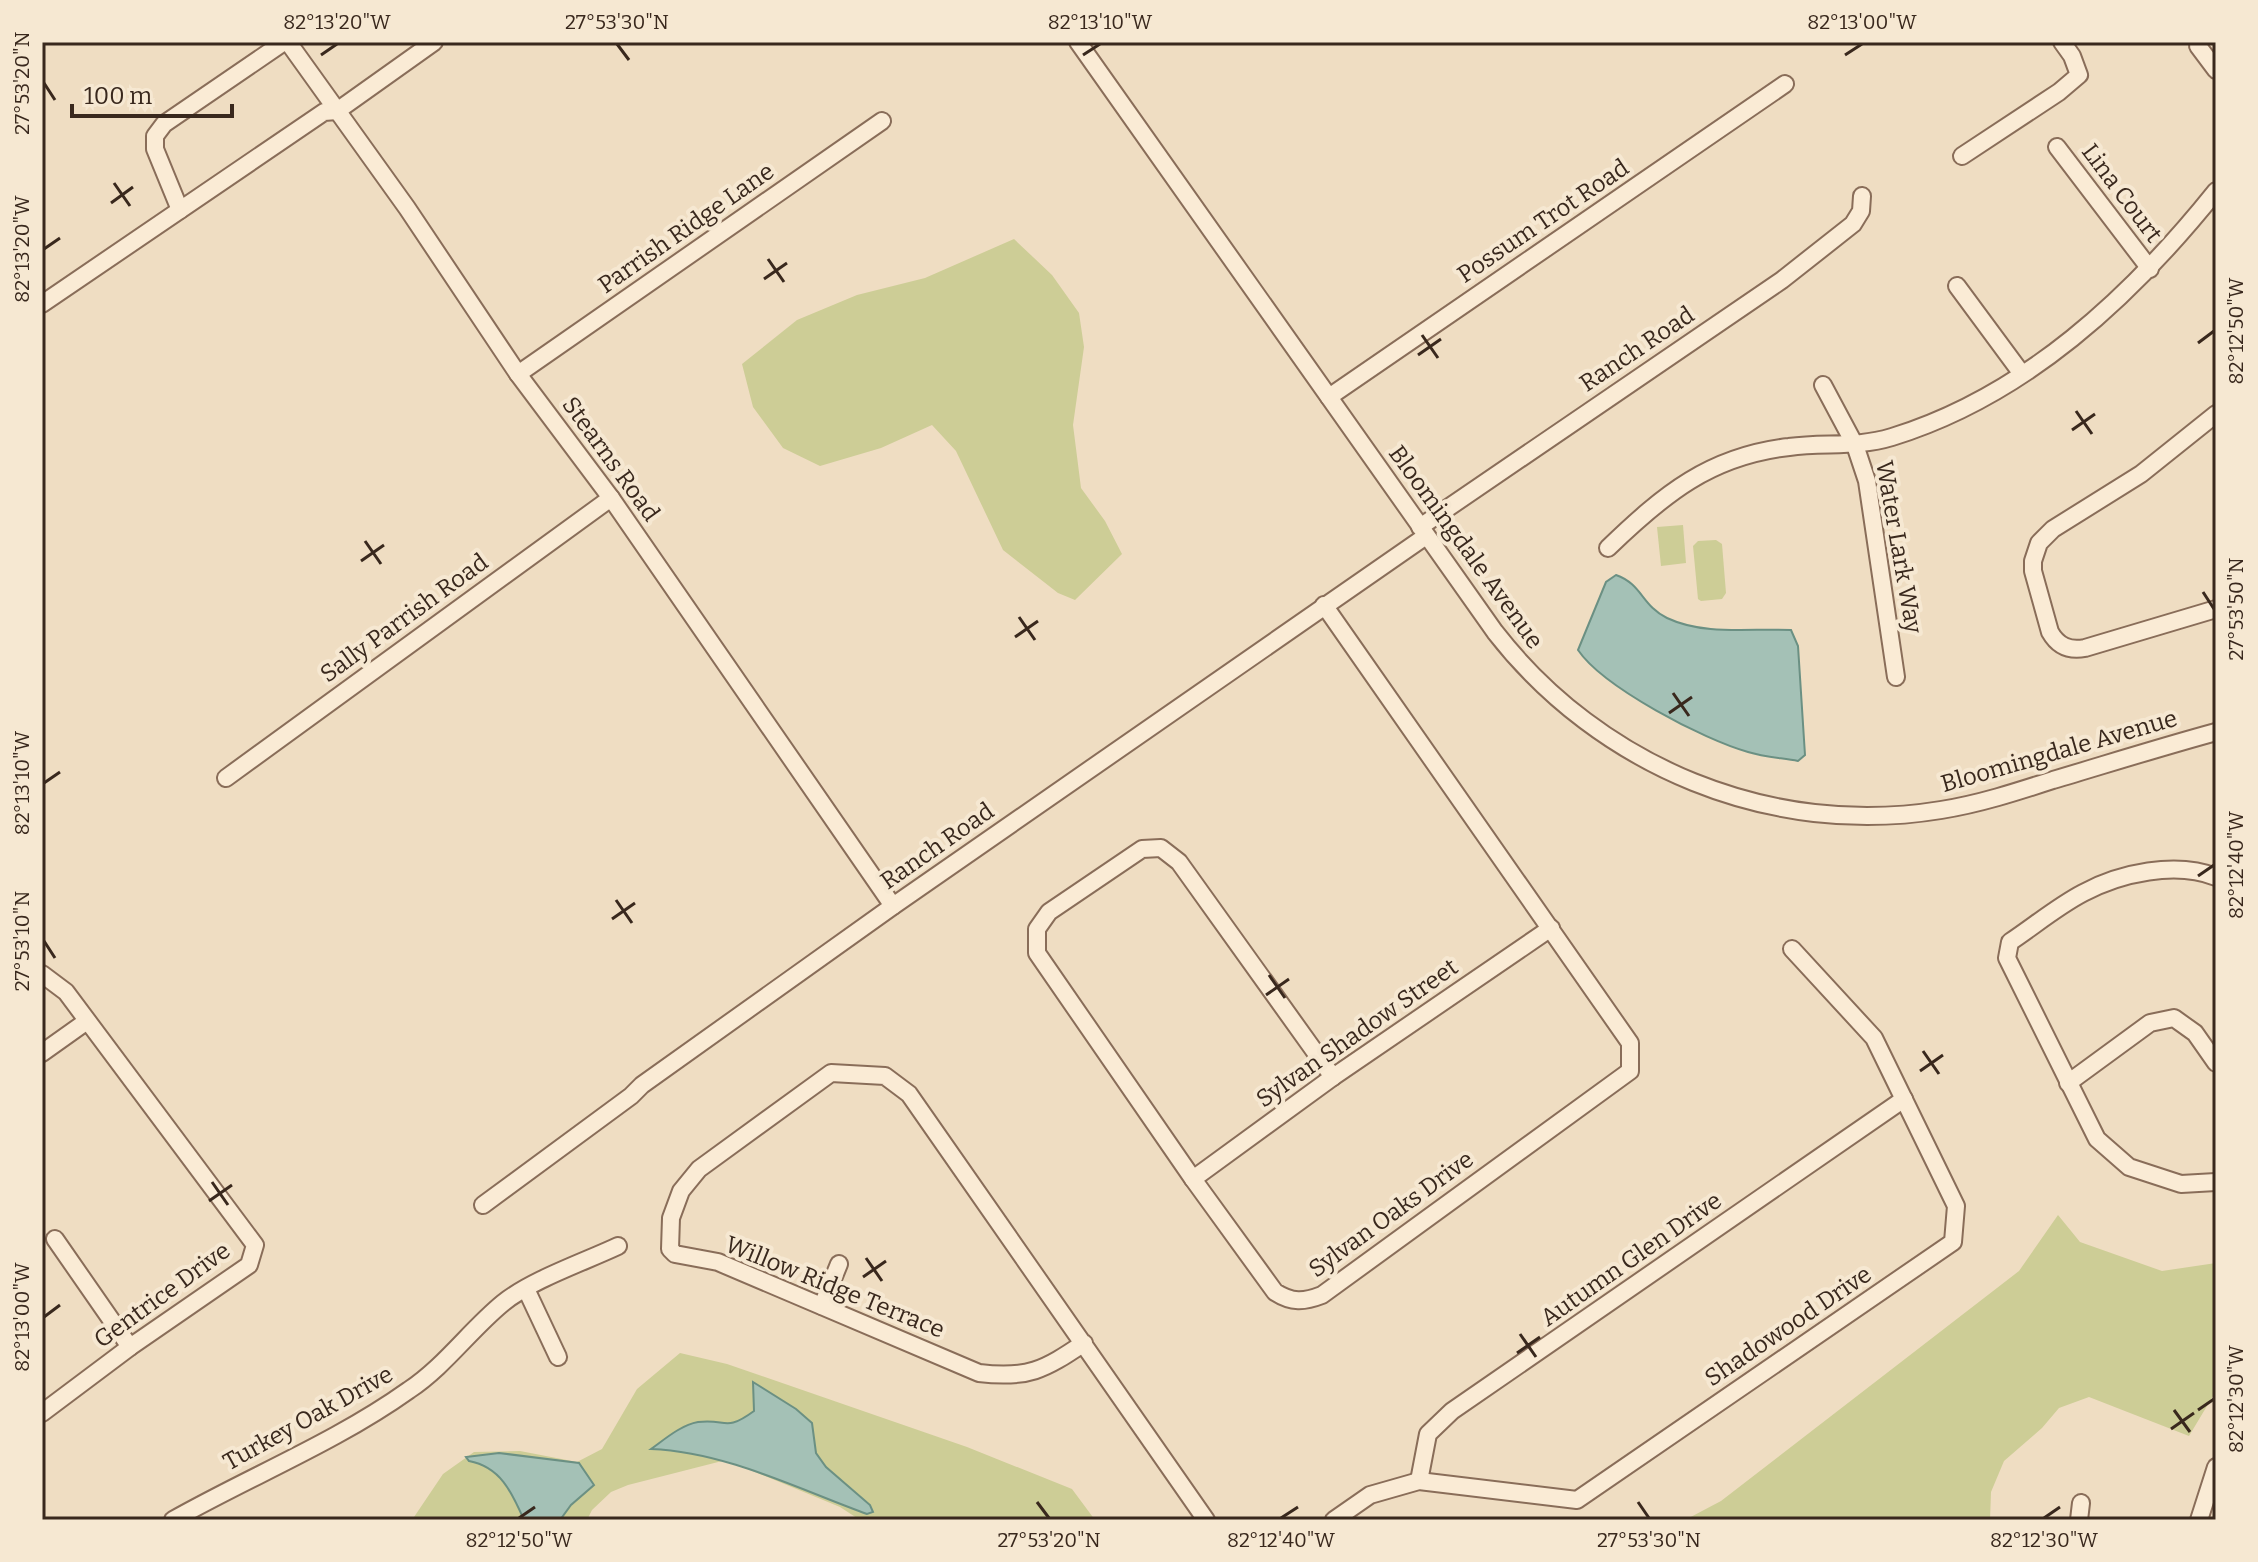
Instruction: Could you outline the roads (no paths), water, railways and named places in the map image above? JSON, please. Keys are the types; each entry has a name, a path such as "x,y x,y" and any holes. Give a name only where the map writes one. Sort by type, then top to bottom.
{"street":[{"name":"Stearns Road","path":"286,42 407,208 518,374 611,498 893,906"},
{"path":"180,210 155,149 155,136 164,124 286,42"},
{"path":"42,304 324,112 337,111 434,42"},
{"name":"Bloomingdale Avenue","path":"1078,42 1503,643 1531,675 1603,736 1647,762 1697,785 1750,802 1837,815 1880,816 1932,811 1999,796 2216,732"},
{"path":"1962,156 2059,92 2079,75 2072,56 2062,42"},
{"path":"2198,46 2216,70"},
{"name":"Possum Trot Road","path":"1329,397 1785,84"},
{"name":"Parrish Ridge Lane","path":"518,374 882,121"},
{"name":"Lina Court","path":"2057,147 2150,269"},
{"path":"1608,548 1678,486 1706,470 1744,455 1791,446 1855,445 1925,426 2022,374 2083,332 2150,269 2216,191"},
{"name":"Ranch Road","path":"483,1205 620,1105 642,1085 893,906 1782,280 1853,224 1861,211 1862,196"},
{"path":"1957,286 2022,374"},
{"name":"Water Lark Way","path":"1823,385 1855,445 1867,481 1896,677"},
{"path":"2216,414 2141,474 2046,535 2035,552 2033,571 2050,632 2068,648 2085,648 2216,609"},
{"name":"Sally Parrish Road","path":"226,778 611,498"},
{"name":"Sylvan Oaks Drive","path":"1324,605 1630,1043 1630,1071 1322,1295 1305,1302 1286,1299 1275,1292 1193,1179 1037,953 1037,929 1049,912 1142,849 1161,848 1179,862 1333,1077"},
{"path":"2216,877 2200,871 2165,870 2119,878 2082,893 2010,942 2007,958 2097,1139 2129,1167 2181,1184 2216,1182"},
{"name":"Sylvan Shadow Street","path":"1193,1179 1333,1077 1551,928"},
{"name":"Shadowood Drive","path":"1334,1520 1338,1514 1370,1495 1419,1481 1577,1500 1953,1242 1956,1206 1874,1038 1792,949"},
{"name":"Gentrice Drive","path":"42,974 66,992 255,1245 249,1265 130,1347 42,1413"},
{"path":"2068,1083 2150,1023 2174,1018 2195,1033 2216,1063"},
{"path":"42,1053 87,1021"},
{"name":"Willow Ridge Terrace","path":"1084,1343 1054,1363 1026,1375 979,1373 718,1262 675,1254 670,1249 671,1218 681,1191 699,1169 831,1073 885,1076 909,1094 1084,1343 1206,1520"},
{"name":"Autumn Glen Drive","path":"1419,1481 1428,1434 1452,1411 1904,1099"},
{"path":"55,1239 130,1347"},
{"name":"Turkey Oak Drive","path":"173,1520 225,1490 363,1421 400,1397 452,1355 503,1302 618,1246"},
{"path":"822,1306 839,1264"},
{"path":"526,1289 558,1357"},
{"path":"2199,1520 2216,1467"}]}
